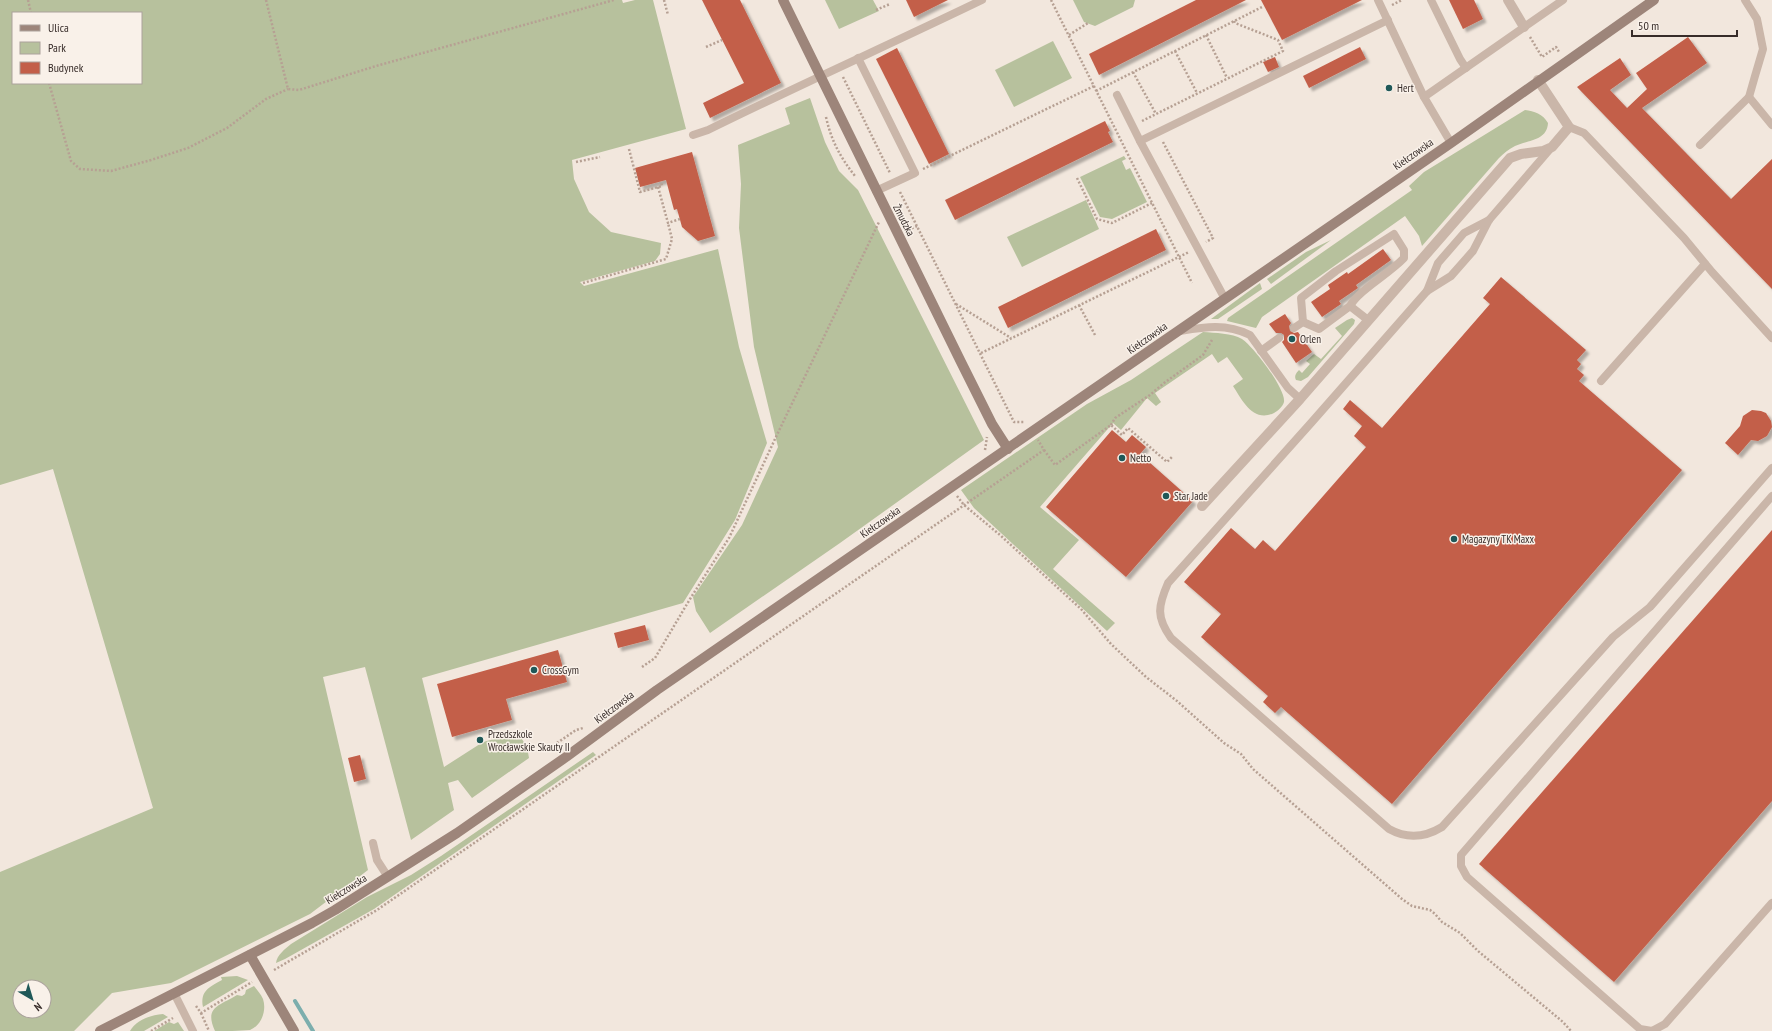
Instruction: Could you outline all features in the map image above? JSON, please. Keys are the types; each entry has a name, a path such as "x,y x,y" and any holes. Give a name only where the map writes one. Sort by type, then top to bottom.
{"street":[{"name":"Żmudzka","path":"783,0 819,76 988,417 1008,449"},
{"path":"1508,0 1524,27"},
{"name":"Kiełczowska","path":"102,1030 312,923 457,833 566,757 657,690 1179,331 1654,0"},
{"path":"1202,506 1300,398 1510,158 1521,154 1543,151 1552,147 1569,127 1538,80"},
{"path":"250,955 294,1031"}],"lane":[{"path":"693,135 708,130 819,76 982,0"},
{"path":"1378,0 1424,97 1451,142"},
{"path":"1431,0 1460,59 1466,68"},
{"path":"1424,97 1563,0"},
{"path":"1700,145 1749,97 1763,49 1757,19 1745,0"},
{"path":"1140,141 1388,20"},
{"path":"858,58 915,173 876,191"},
{"path":"1117,94 1140,141 1225,299"},
{"path":"1749,97 1772,125"},
{"path":"1569,127 1584,133 1684,238 1705,264 1772,338"},
{"path":"1552,147 1489,220 1473,251 1451,276 1427,291 1168,583 1160,600 1161,622 1171,638 1390,829 1400,835 1412,837 1430,834 1442,827 1613,637 1650,607 1772,468"},
{"path":"1427,291 1438,263 1464,233 1489,220"},
{"path":"1394,234 1404,250 1404,258 1354,299 1350,306 1320,329 1303,322 1301,298 1336,271 1394,234"},
{"path":"1601,381 1705,264"},
{"path":"1350,306 1368,320"},
{"path":"1294,328 1303,322"},
{"path":"1179,331 1215,325 1244,332 1250,335 1288,388 1300,398"},
{"path":"1261,351 1279,338"},
{"path":"1772,496 1461,855 1461,866 1467,877 1640,1029 1652,1031 1665,1024 1772,903"},
{"path":"373,843 377,860 388,877"},
{"path":"174,993 193,1031"}],"path":[{"path":"28,0 31,12"},
{"path":"266,0 288,89"},
{"path":"49,84 71,161 80,169 111,171 188,148 227,128 266,99 288,89 299,90 376,66 614,0"},
{"path":"664,0 668,15"},
{"path":"1051,0 1192,283"},
{"path":"876,10 890,4"},
{"path":"1096,90 1262,6"},
{"path":"1132,125 1283,51 1278,40 1235,24 1234,21"},
{"path":"1069,35 1088,23"},
{"path":"1524,27 1542,57 1556,47 1559,52"},
{"path":"1206,35 1227,78"},
{"path":"706,47 722,40"},
{"path":"1175,51 1197,93"},
{"path":"838,67 1014,422 1026,422 1028,426"},
{"path":"1134,72 1156,114"},
{"path":"915,173 1094,86"},
{"path":"981,353 1179,257 1213,238 1158,132"},
{"path":"629,149 640,192 662,186 661,182"},
{"path":"576,162 600,157"},
{"path":"1077,178 1097,219 1112,223 1152,203"},
{"path":"583,283 666,259 672,239 658,187"},
{"path":"642,667 656,658 690,599 729,538 878,223 888,216"},
{"path":"668,223 680,219"},
{"path":"905,232 916,226"},
{"path":"955,304 1011,338"},
{"path":"1079,305 1095,335"},
{"path":"1036,437 1055,465 1111,425 1116,418 1150,395 1203,355 1212,340"},
{"path":"1111,425 1122,435 1128,428 1167,462 1173,456"},
{"path":"274,970 377,910 1044,450"},
{"path":"952,487 964,505 1000,535 1080,609 1111,644 1146,678 1177,701 1224,743 1241,754 1253,769 1402,898 1412,906 1430,910 1442,922 1460,933 1478,951 1563,1022 1571,1031"},
{"path":"201,1013 252,982"},
{"path":"196,1006 201,1013 209,1031"},
{"path":"151,1031 173,1018"}],"green space":[{"path":"0,0 622,0 623,3 635,0 653,0 686,129 572,160 574,179 589,212 611,232 661,243 660,254 655,261 580,282 584,286 718,249 739,347 767,443 735,520 683,603 422,678 444,767 483,742 518,733 527,747 529,758 472,798 458,780 448,783 454,810 411,840 365,667 323,677 368,870 310,914 171,983 112,993 74,1031 0,1031 0,872 153,808 53,469 0,485"},
{"path":"825,0 873,0 879,11 839,29"},
{"path":"1073,0 1135,0 1133,7 1095,26 1084,22"},
{"path":"1053,41 1072,78 1014,107 995,70"},
{"path":"810,98 825,142 839,171 858,190 984,440 840,543 710,633 696,611 693,597 742,525 778,447 754,347 739,228 741,184 738,145 790,124 785,108"},
{"path":"1525,110 1532,111 1544,117 1548,123 1547,129 1541,137 1515,146 1501,156 1422,246 1419,236 1405,216 1262,317 1256,328 1227,321 1228,318 1412,190 1409,186 1424,172"},
{"path":"1124,156 1126,159 1122,161 1126,170 1130,168 1147,202 1112,219 1100,217 1080,177"},
{"path":"1086,200 1099,229 1022,267 1007,237"},
{"path":"1331,240 1271,284 1267,279 1306,252"},
{"path":"1260,283 1262,289 1218,319 1211,319"},
{"path":"1352,318 1355,320 1354,324 1308,377 1301,381 1296,380 1296,373 1299,370 1302,373 1310,364 1306,361 1314,354 1321,359 1342,336 1335,328"},
{"path":"1203,332 1238,337 1247,343 1268,368 1280,388 1283,396 1283,405 1274,413 1267,415 1254,413 1240,398 1233,386 1243,379 1227,357 1218,363 1212,354 1155,393 1161,402 1156,406 1147,398 1121,430 1113,423 1040,507 1079,540 1053,569 1115,623 1107,631 974,508 961,490 1087,404 1131,380"},
{"path":"593,752 596,755 374,909 276,963 280,955 291,944 367,897 411,875 441,856"},
{"path":"237,976 248,980 203,1007 202,1002 204,993 209,987 222,980 221,977"},
{"path":"254,986 261,995 264,1004 264,1013 260,1022 250,1030 215,1031 211,1017 215,1008 237,995 242,996 245,994 246,990"},
{"path":"163,1014 168,1017 144,1031 130,1031 140,1021"},
{"path":"169,1022 174,1024 178,1022 184,1031 154,1031"}],"building":[{"path":"702,0 740,0 781,83 710,118 703,103 744,83"},
{"path":"906,0 948,0 914,17"},
{"path":"1196,0 1246,0 1099,75 1089,54"},
{"path":"1261,0 1362,0 1282,40"},
{"path":"1449,0 1474,0 1483,19 1463,29"},
{"path":"1688,37 1707,63 1642,108 1731,199 1772,159 1772,289 1577,87 1620,58 1631,75 1610,90 1627,108 1647,89 1636,73"},
{"path":"1360,47 1366,59 1309,88 1303,76"},
{"path":"897,48 949,154 929,164 876,59"},
{"path":"1275,57 1279,67 1268,72 1263,62"},
{"path":"1105,121 1113,142 955,220 945,200"},
{"path":"692,152 715,236 698,241 682,227 677,209 674,210 666,180 640,187 635,168"},
{"path":"1156,229 1166,250 1008,328 998,307"},
{"path":"1383,249 1391,260 1356,285 1358,288 1339,301 1341,304 1322,317 1311,302 1330,289 1328,285 1347,272 1348,274"},
{"name":"Magazyny TK Maxx","path":"1501,277 1586,350 1577,360 1581,364 1577,369 1584,375 1579,381 1682,470 1392,804 1281,707 1275,713 1263,702 1268,696 1201,637 1221,614 1184,582 1231,528 1255,549 1263,540 1275,551 1366,447 1354,436 1362,426 1343,409 1350,400 1382,428 1490,304 1483,298"},
{"path":"1285,314 1291,323 1289,326 1290,331 1294,333 1298,332 1312,352 1296,363 1282,342 1284,340 1284,335 1281,333 1276,333 1269,324"},
{"path":"1752,410 1766,413 1771,421 1772,427 1767,436 1758,441 1751,440 1738,455 1725,443 1740,426 1743,416"},
{"path":"1112,430 1126,442 1132,435 1146,447 1140,454 1193,501 1126,577 1046,507"},
{"path":"1772,530 1772,801 1614,982 1479,864"},
{"path":"645,625 649,640 618,648 614,633"},
{"path":"558,650 567,682 506,699 512,720 452,737 437,684"},
{"path":"360,755 366,779 354,782 348,758"}],"waterway":[{"path":"295,1001 313,1031"}],"place":[{"name":"Hert","path":"1389,88"},
{"name":"Orlen","path":"1292,339"},
{"name":"Netto","path":"1122,458"},
{"name":"Star Jade","path":"1166,496"},
{"name":"Magazyny TK Maxx","path":"1454,539"},
{"name":"CrossGym","path":"534,670"},
{"name":"Przedszkole Wrocławskie Skauty II","path":"480,740"}]}
